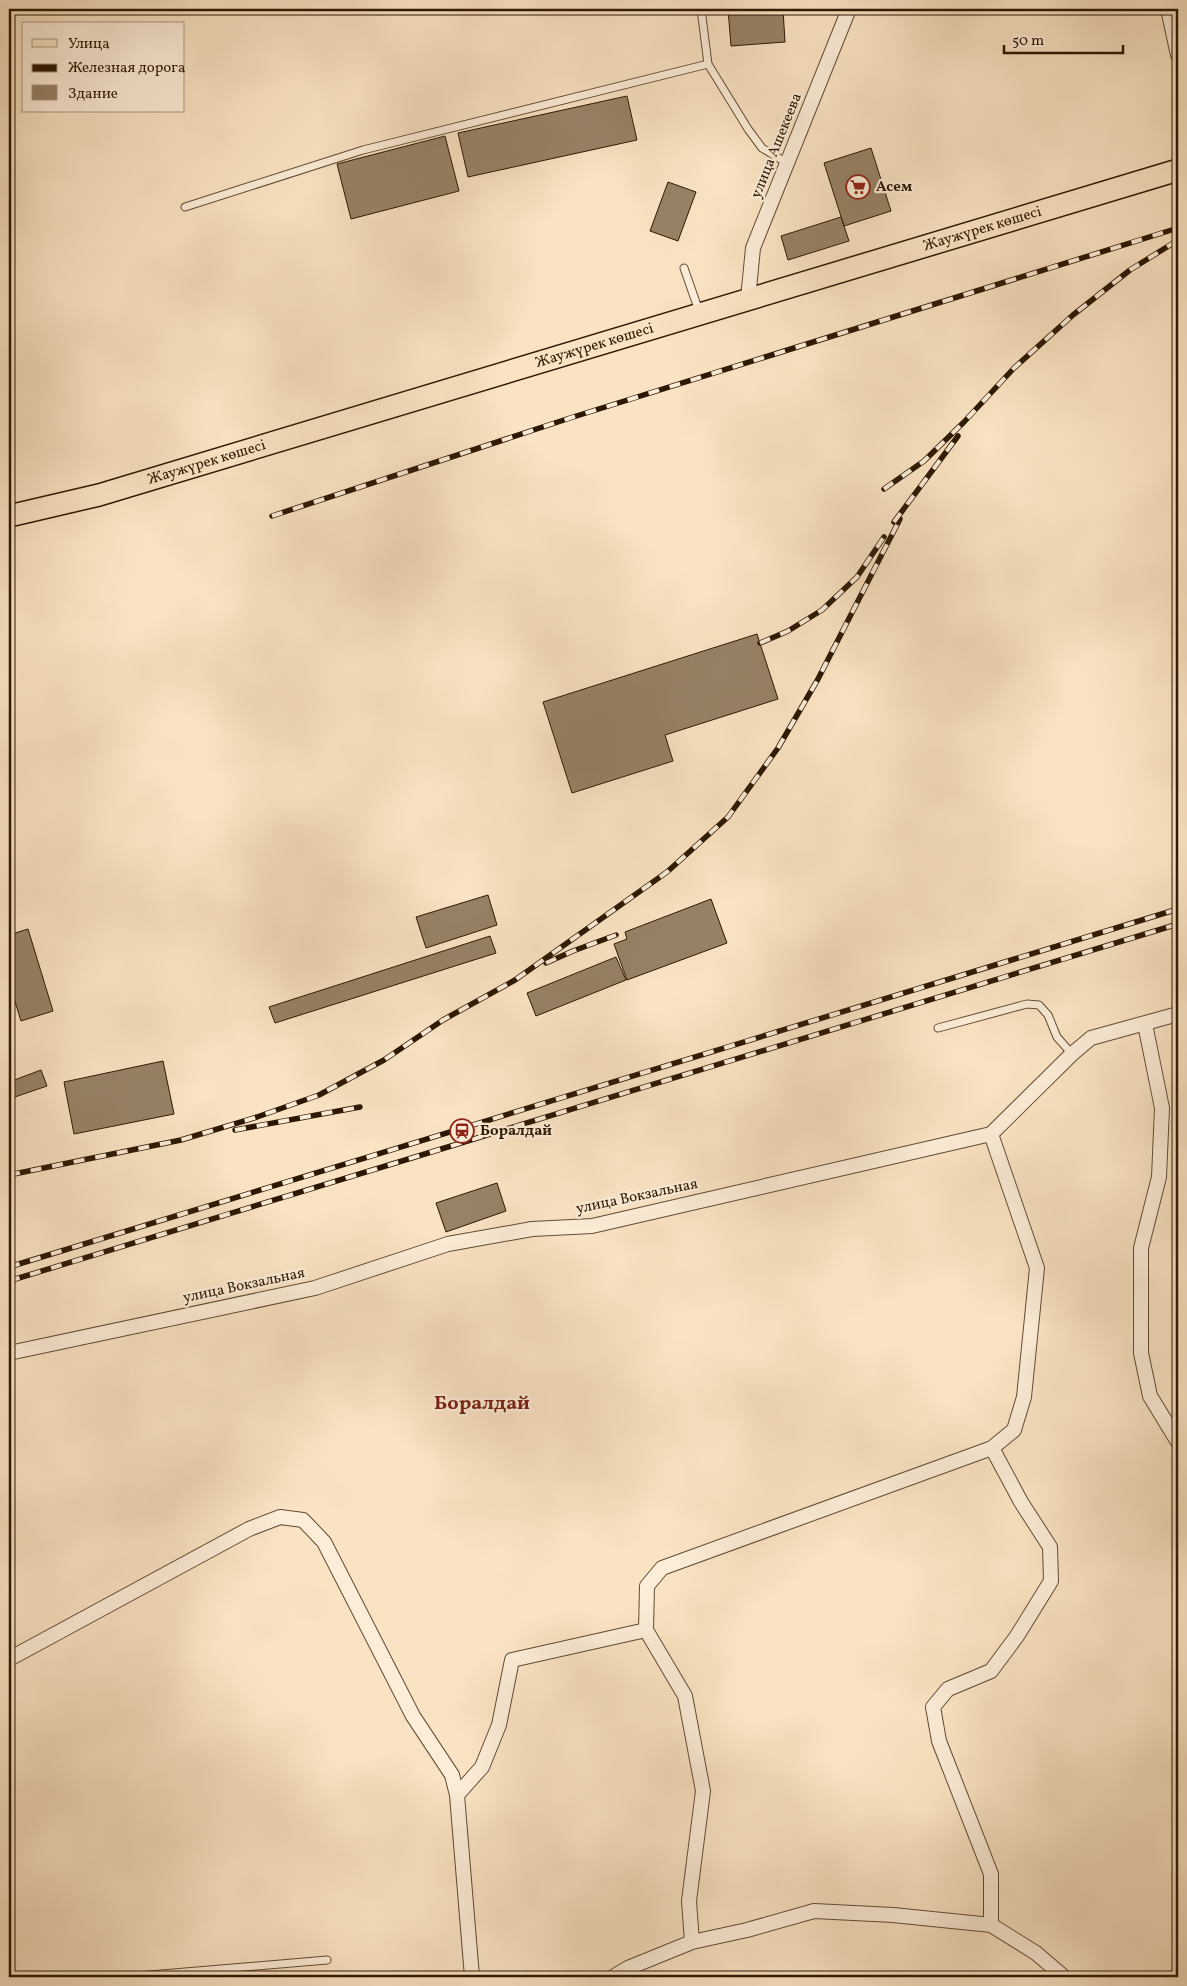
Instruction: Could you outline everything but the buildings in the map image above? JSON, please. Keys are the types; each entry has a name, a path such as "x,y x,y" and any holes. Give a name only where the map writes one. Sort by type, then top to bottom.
{"main road":[{"name":"Жаужүрек көшесі","path":"9,516 99,495 1178,170"}],"street":[{"name":"улица Ашекеева","path":"748,299 753,248 849,9"},
{"path":"1168,9 1178,55"},
{"path":"692,1942 690,1901 703,1791 685,1696 646,1630 647,1586 662,1568 992,1448 1014,1430 1024,1397 1037,1268 991,1134 1072,1054 1091,1038 1178,1014"},
{"path":"1145,1024 1162,1108 1159,1177 1141,1248 1140,1353 1150,1396 1178,1442"},
{"name":"улица Вокзальная","path":"9,1353 315,1288 448,1244 532,1229 592,1226 991,1134"},
{"path":"990,1925 991,1874 939,1741 933,1707 948,1689 991,1671 1017,1636 1050,1581 1050,1547 1021,1502 992,1448"},
{"path":"9,1659 249,1529 280,1516 303,1520 324,1542 413,1716 452,1775 457,1795 472,1977"},
{"path":"457,1795 482,1766 499,1725 512,1660 646,1630"},
{"path":"613,1977 628,1968 692,1942 748,1930 814,1910 893,1914 990,1925 1036,1953 1064,1977"}],"lane":[{"path":"701,9 708,64 748,129 762,148 787,163"},
{"path":"185,207 363,150 708,64"},
{"path":"684,268 700,314"},
{"path":"938,1028 1027,1004 1039,1005 1048,1015 1057,1037 1072,1054"},
{"path":"126,1977 327,1960"}],"railway":[{"path":"272,516 570,418 1178,228"},
{"path":"884,489 924,461 964,422 1014,368 1073,315 1130,270 1178,240"},
{"path":"894,522 958,436"},
{"path":"9,1175 181,1140 257,1117 319,1095 384,1060 443,1020 515,980 667,872 728,817 778,748 818,679 900,519"},
{"path":"760,643 788,631 822,610 857,577 884,537"},
{"path":"9,1267 1178,909"},
{"path":"9,1281 1178,924"},
{"path":"546,963 616,935"},
{"path":"235,1130 360,1107"}],"place":[{"name":"Асем","path":"858,187"},
{"name":"Боралдай","path":"462,1131"}],"district":[{"name":"Боралдай","path":"482,1404"}]}
